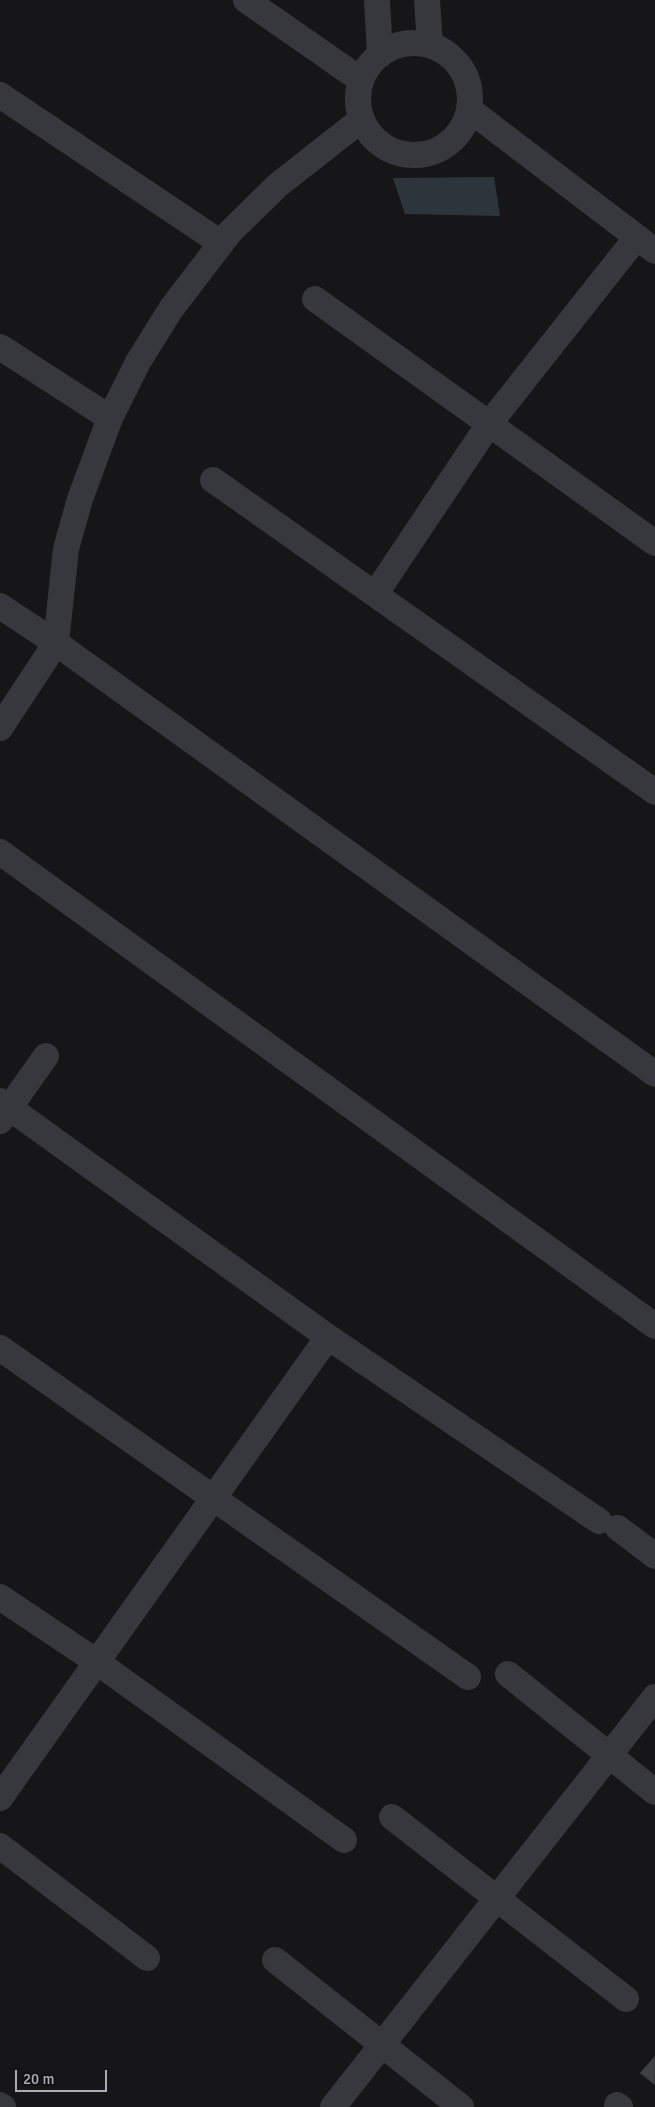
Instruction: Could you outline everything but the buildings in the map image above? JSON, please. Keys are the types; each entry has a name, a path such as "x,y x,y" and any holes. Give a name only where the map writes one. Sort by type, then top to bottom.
{"street":[{"path":"246,0 361,80"},
{"path":"377,0 380,55"},
{"path":"427,0 430,46"},
{"path":"422,43 440,49 455,61 466,75 470,92 470,110 464,127 452,141 437,150 420,155 402,154 385,147 372,135 362,119 358,100 361,80 371,63 380,55 403,44 422,43"},
{"path":"0,95 221,243"},
{"path":"376,593 489,424 646,244 470,110"},
{"path":"0,728 56,643 66,549 80,498 110,418 138,362 157,330 221,243 278,185 362,119"},
{"path":"314,299 655,543"},
{"path":"0,347 110,418"},
{"path":"213,480 376,593 655,792"},
{"path":"0,606 56,643 655,1074"},
{"path":"0,852 655,1326"},
{"path":"46,1056 3,1110 328,1336 655,1556"},
{"path":"0,1798 328,1336"},
{"path":"0,1348 468,1676"},
{"path":"0,1597 97,1662 344,1840"},
{"path":"508,1674 655,1792"},
{"path":"333,2107 655,1697"},
{"path":"392,1817 626,1999"},
{"path":"0,1846 148,1958"},
{"path":"275,1960 461,2107"}],"shaded area":[{"path":"494,177 500,216 405,214 393,178"}]}
